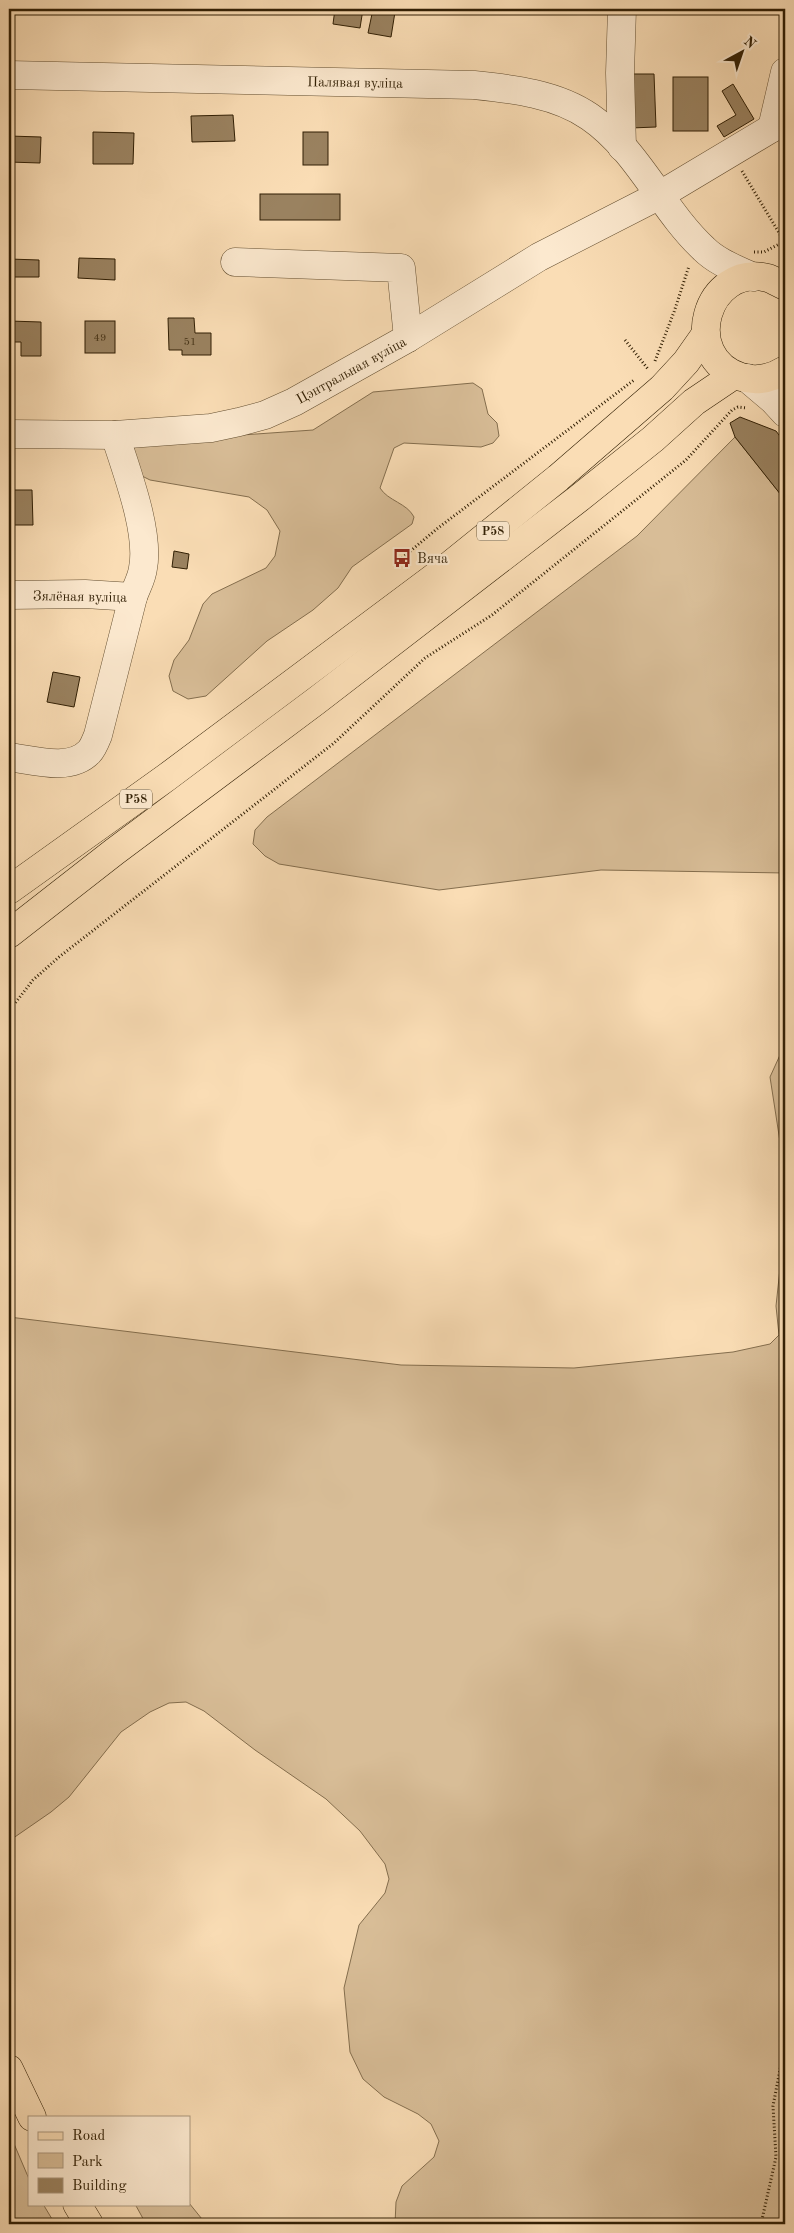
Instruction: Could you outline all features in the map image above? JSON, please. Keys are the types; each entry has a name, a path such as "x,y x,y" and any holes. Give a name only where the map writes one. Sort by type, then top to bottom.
{"main road":[{"name":"Р58","path":"9,890 167,777 444,570 558,478 662,388 686,362 706,327 711,303 722,290 737,281 773,277"},
{"path":"706,327 708,347 715,358 740,376 761,379 775,376 785,370"},
{"name":"Р58","path":"9,934 578,499 653,439 694,402 740,376"},
{"path":"9,2069 32,2116"},
{"path":"78,2206 89,2224"}],"street":[{"path":"622,9 620,73 622,147"},
{"path":"778,122 785,72"},
{"name":"Палявая вуліца","path":"9,75 474,85 532,94 572,106 596,121 622,147 703,248"},
{"name":"Цэнтральная вуліца","path":"9,434 115,435 211,428 265,414 294,402 408,338 539,257 660,195 778,122"},
{"path":"703,248 726,265 773,277"},
{"path":"703,248 712,285 706,327"},
{"path":"235,262 401,268 408,338"},
{"path":"740,376 774,400 785,413"},
{"name":"Зялёная вуліца","path":"9,595 85,594 133,597 144,568 144,552 140,523 115,435"},
{"path":"9,757 60,764 79,760 90,752 101,726 133,597"}],"path":[{"path":"731,152 785,240"},
{"path":"625,340 648,370 642,374"},
{"path":"402,558 438,528 636,378"},
{"path":"9,1011 33,980 52,962 334,743 426,658 499,610 686,460 732,410 738,407 754,412"},
{"path":"761,2224 776,2156 773,2106 785,2044"}],"green space":[{"path":"473,383 482,389 488,414 497,423 499,436 493,443 481,447 404,443 394,448 380,488 411,512 414,517 412,524 352,567 338,588 313,610 267,641 206,696 188,699 173,691 169,676 174,660 189,640 203,604 212,594 266,568 275,556 280,531 267,510 249,497 150,480 140,475 134,461 134,448 143,442 313,430 373,392"},
{"path":"735,437 785,500 785,873 601,870 439,890 279,864 265,856 253,844 255,830 267,817 637,536"},
{"path":"785,1049 785,1174 770,1077 780,1055"},
{"path":"785,1222 785,2224 395,2224 396,2202 402,2186 434,2157 439,2141 431,2124 418,2114 384,2097 363,2079 350,2052 344,1988 359,1925 385,1893 389,1879 385,1864 360,1831 326,1799 255,1750 204,1711 186,1702 169,1703 150,1712 121,1732 69,1797 9,1841 9,1317 401,1365 574,1368 733,1352 770,1344 779,1335 776,1306"},
{"path":"9,2132 28,2177 28,2206 44,2206 55,2224 10,2224"},
{"path":"190,2204 206,2224 146,2224 136,2206 190,2206"}],"building":[{"path":"335,9 363,9 360,28 333,24"},
{"path":"373,9 395,12 391,37 368,33"},
{"path":"630,74 654,74 656,127 631,128"},
{"path":"673,77 708,77 708,131 673,131"},
{"path":"733,84 754,119 724,137 717,126 736,115 722,91"},
{"path":"233,115 235,141 192,142 191,116"},
{"path":"93,132 134,133 133,164 93,164"},
{"path":"303,132 328,132 328,165 303,165"},
{"path":"9,136 41,137 40,163 9,162"},
{"path":"260,194 340,194 340,220 260,220"},
{"path":"79,258 115,259 115,280 78,278"},
{"path":"9,259 39,260 39,277 9,277"},
{"path":"168,318 194,318 195,333 211,333 211,355 182,355 182,350 169,350"},
{"path":"9,321 41,322 41,356 21,356 21,342 9,342"},
{"path":"85,321 115,321 115,353 85,353"},
{"path":"740,417 776,431 785,443 785,500 735,437 730,423"},
{"path":"9,490 32,490 33,525 9,525"},
{"path":"174,551 189,554 187,569 172,567"},
{"path":"53,672 80,677 74,707 47,702"}],"place":[{"name":"Вяча","path":"402,558"}]}
